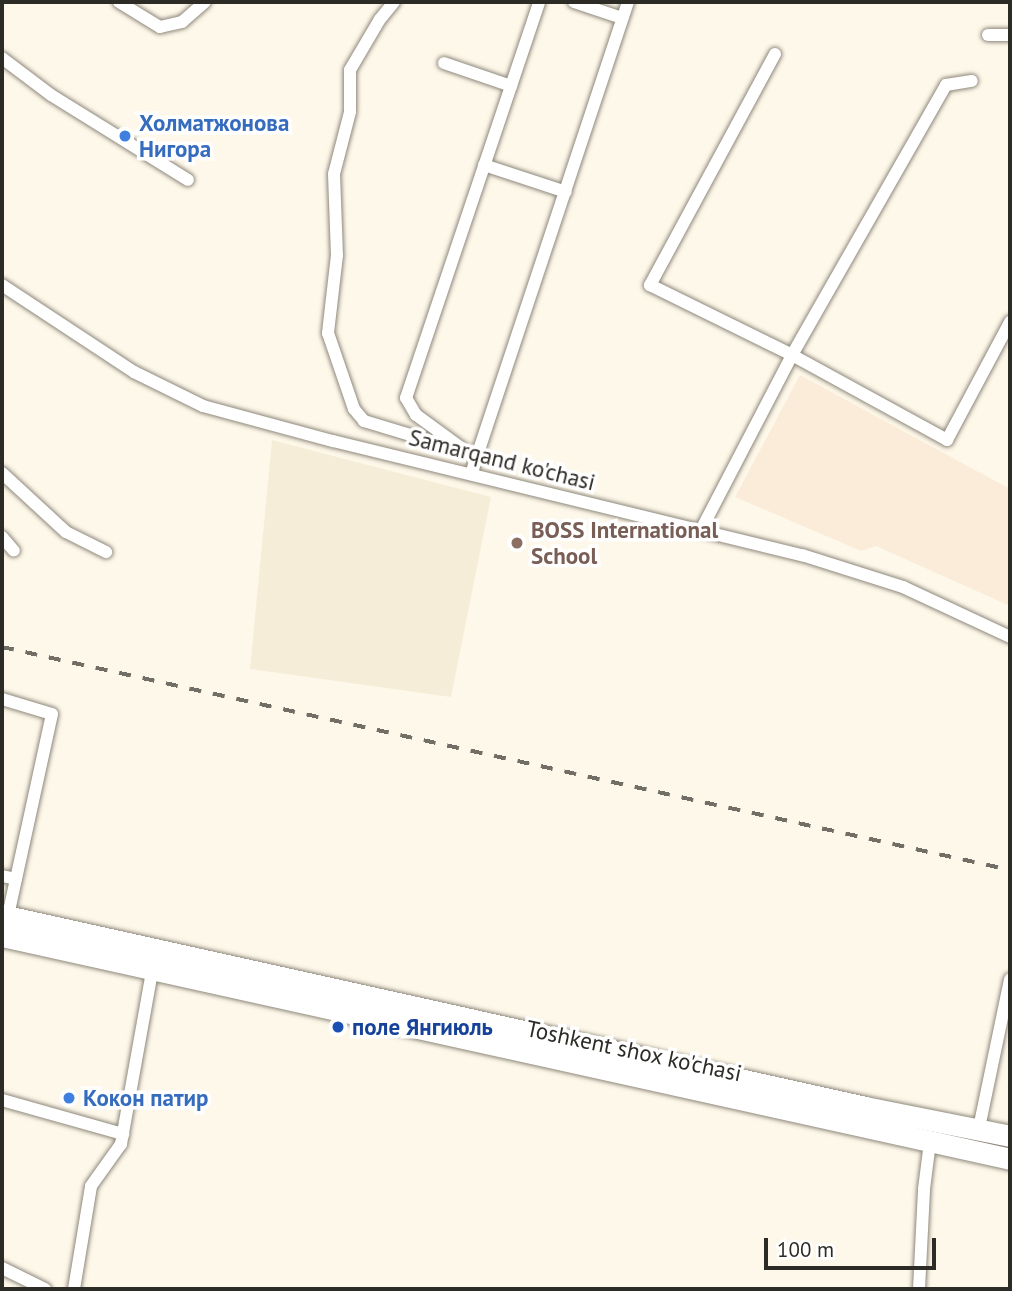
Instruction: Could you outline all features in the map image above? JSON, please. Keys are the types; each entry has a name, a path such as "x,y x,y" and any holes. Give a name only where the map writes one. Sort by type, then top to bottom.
{"main road":[{"name":"Toshkent shox ko'chasi","path":"4,922 152,971 863,1117 979,1128 1010,1136"},
{"name":"Toshkent shox ko'chasi","path":"4,922 863,1117 930,1142 1010,1159"}],"street":[{"path":"119,2 160,27 182,22 205,2"},
{"path":"394,2 380,19 351,71 350,112 334,174 337,255 328,334 354,409 363,421 472,453"},
{"path":"472,453 416,415 406,398 539,2"},
{"path":"574,2 622,18"},
{"path":"471,474 472,453 566,192 628,2"},
{"path":"988,35 1010,35"},
{"path":"775,54 650,285 792,355 947,440 1010,322"},
{"path":"2,58 51,95 188,180"},
{"path":"444,63 511,86"},
{"path":"701,530 792,355 946,85 972,81"},
{"path":"484,165 566,192"},
{"name":"Samarqand ko'chasi","path":"2,285 156,385 203,406 802,555 883,580 950,607 1010,636"},
{"path":"2,473 66,532 106,552"},
{"path":"2,537 14,551"},
{"path":"2,699 52,714 4,922"},
{"path":"2,876 16,879"},
{"path":"74,1289 92,1186 118,1150 123,1134 152,971"},
{"path":"979,1128 1010,979"},
{"path":"2,1100 123,1134"},
{"path":"919,1289 924,1189 930,1142"},
{"path":"2,1268 45,1289"}],"shaded area":[{"path":"800,375 1010,489 1010,606 876,546 861,551 735,497"},
{"path":"272,440 491,497 451,697 250,669"}],"railway":[{"path":"2,647 1010,870"}],"place":[{"name":"Холматжонова Нигора","path":"125,136"},
{"name":"BOSS International School","path":"517,543"},
{"name":"поле Янгиюль","path":"338,1027"},
{"name":"Кокон патир","path":"69,1098"}]}
